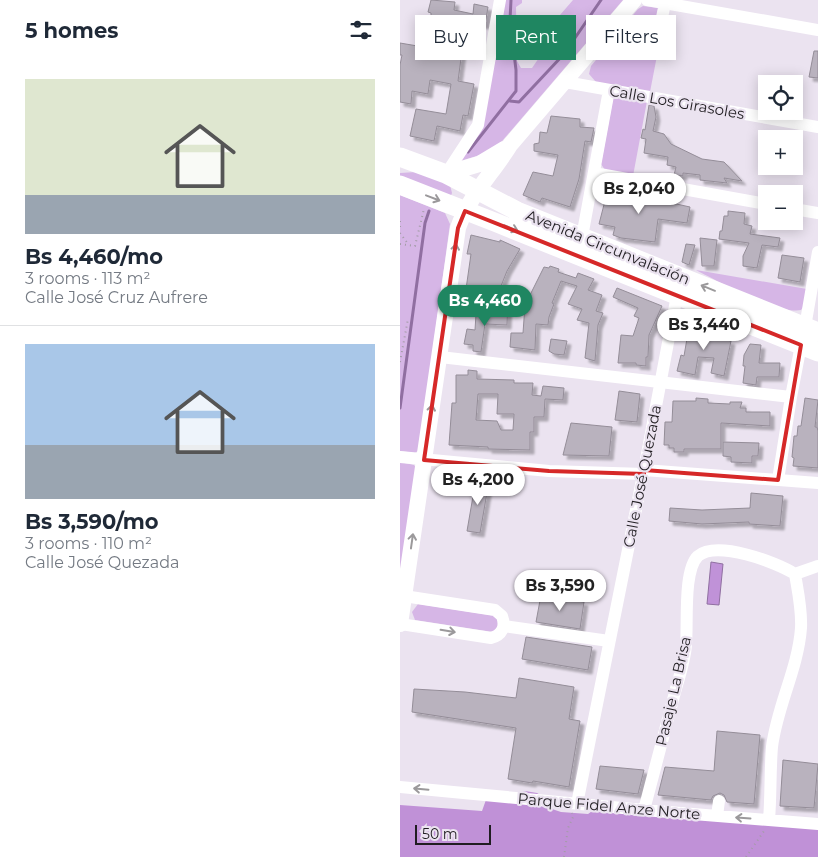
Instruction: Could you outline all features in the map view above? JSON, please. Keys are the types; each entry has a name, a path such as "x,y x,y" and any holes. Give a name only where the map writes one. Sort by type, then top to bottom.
{"highway":[{"name":"Avenida Circunvalación","path":"400,157 446,174 517,211 812,329"},
{"name":"Avenida Circunvalación","path":"400,186 810,349"}],"main road":[{"path":"400,624 458,228 477,190 501,160 510,145 634,0"},
{"path":"446,174 489,160 510,145"}],"street":[{"path":"446,174 478,125 500,0"},
{"path":"647,0 818,30"},
{"path":"662,15 665,3"},
{"name":"Calle Los Girasoles","path":"565,82 818,127"},
{"path":"582,237 609,90"},
{"path":"594,173 758,203"},
{"path":"803,210 818,213"},
{"path":"812,329 818,252"},
{"name":"Calle José Quezada","path":"574,807 644,472 677,296"},
{"path":"778,480 791,396 810,349"},
{"path":"440,357 791,396"},
{"path":"400,457 549,471 644,472 818,483"},
{"name":"Pasaje La Brisa","path":"644,810 686,647 688,577 692,564 699,555 722,550 770,561 795,574"},
{"path":"768,824 772,747 798,648 801,627 795,574 818,566"},
{"path":"400,624 491,638 500,634 504,626 502,616 495,610 404,596"},
{"path":"504,626 609,641"},
{"name":"Parque Fidel Anze Norte","path":"400,787 574,807 718,816 768,824 818,824"},
{"path":"718,816 719,801"}],"path":[{"path":"400,244 415,246 425,206"},
{"path":"400,221 400,232 409,245"},
{"path":"400,362 408,319"},
{"path":"564,857 568,828 574,807"},
{"path":"746,857 768,824"}],"highlighted area":[{"path":"465,211 801,345 778,480 644,470 644,474 549,471 424,460 458,228"}],"shaded area":[{"path":"505,0 522,0 522,3 516,7 516,15 502,15"},
{"path":"573,0 623,0 610,15 586,15 586,43 576,55 576,15 560,15"},
{"path":"643,6 666,9 665,15 633,15"},
{"path":"496,51 496,60 517,60 521,68 532,68 538,60 572,60 497,147 490,152 460,161 482,130"},
{"path":"596,60 656,60 650,92 596,82 589,74 591,66"},
{"path":"616,97 647,101 633,176 605,170 601,164 613,99"},
{"path":"416,172 450,185 452,193 450,198 400,179 400,173"},
{"path":"400,195 445,213 450,224 419,450 415,453 400,451"},
{"path":"696,270 807,289 804,306 801,310 791,310 764,302"},
{"path":"400,462 414,465 416,468 400,578"},
{"path":"711,562 723,564 719,605 707,604"},
{"path":"418,604 496,616 499,625 493,632 415,620 412,612"},
{"path":"525,791 537,793 543,797 544,804 549,808 561,812 588,814 598,807 818,826 818,857 400,857 400,805 482,811 487,797 513,795"}],"building":[{"path":"431,0 455,2 454,10 473,14 474,4 488,7 486,19 486,15 431,15 428,12"},
{"path":"400,43 415,46 415,60 461,60 458,81 474,84 468,116 463,115 460,131 437,126 434,141 410,136 416,109 446,114 451,84 430,80 428,94 412,91 411,104 400,102 400,65 402,55 400,55"},
{"path":"814,51 818,51 818,78 809,77"},
{"path":"649,105 654,106 656,117 653,131 664,134 671,144 702,159 724,162 742,181 724,178 727,183 700,180 700,175 683,173 683,176 674,175 676,167 667,165 668,157 644,153 646,139 641,138 643,129 645,130"},
{"path":"551,116 580,119 580,127 594,128 591,142 585,141 579,179 570,207 542,198 540,202 523,195 533,172 553,176 558,155 534,151 534,144 539,143 540,132 547,133"},
{"path":"608,189 663,199 663,201 690,207 687,223 658,219 655,242 621,238 613,235 615,227 599,224"},
{"path":"728,211 745,213 744,224 752,226 750,234 780,238 778,247 762,245 757,268 743,266 743,256 749,243 719,239 724,216 728,216"},
{"path":"471,235 500,242 500,240 520,249 507,271 501,286 511,288 509,295 466,289 471,254 467,254"},
{"path":"700,238 717,240 714,266 702,266"},
{"path":"686,244 695,245 689,265 682,262"},
{"path":"782,255 804,258 800,282 778,278"},
{"path":"550,266 559,269 558,272 576,278 578,273 594,279 588,290 602,295 596,311 603,313 598,325 595,361 585,358 589,323 577,320 582,309 568,304 577,286 561,281 552,303 554,304 548,325 536,324 535,350 510,347 511,333 523,333 525,305 544,267 549,268"},
{"path":"617,288 662,306 649,335 646,366 636,365 636,363 618,363 621,335 633,336 639,318 634,316 638,308 613,297"},
{"path":"502,299 508,300 507,325 485,324 481,352 473,351 473,345 464,344 467,329 475,330 476,314 500,316"},
{"path":"690,321 709,327 707,336 731,341 724,376 711,373 714,358 698,357 695,375 677,371 681,355 684,356"},
{"path":"551,339 567,341 564,355 554,354 549,351"},
{"path":"750,344 761,345 759,363 780,363 779,377 757,377 756,385 743,383 744,355"},
{"path":"468,370 477,371 477,379 514,380 514,383 533,383 532,395 541,396 543,386 564,388 563,400 545,399 544,417 534,417 534,432 530,432 530,450 488,449 488,447 449,445 452,403 456,403 456,375 468,375","holes":["478,394 498,394 497,414 514,414 513,430 501,430 497,421 476,420"]},
{"path":"619,391 640,394 637,422 615,420"},
{"path":"696,398 708,399 708,403 730,404 730,402 742,402 740,408 746,408 746,412 770,412 770,426 721,423 721,449 684,449 684,452 674,452 674,448 664,445 665,422 672,422 673,401 696,401"},
{"path":"805,398 818,400 815,427 817,427 818,431 818,468 793,466 794,436 797,436 798,426 801,426"},
{"path":"571,423 612,427 609,456 563,455"},
{"path":"723,442 759,443 758,456 752,456 752,463 731,462 731,457 723,456"},
{"path":"476,479 489,481 480,533 467,531"},
{"path":"751,493 783,496 780,526 749,524 749,522 702,524 669,521 670,508 702,510 750,508"},
{"path":"541,595 584,602 580,629 536,622"},
{"path":"526,637 592,647 588,670 522,659"},
{"path":"519,678 574,687 569,719 580,721 569,787 508,779 516,728 412,712 414,689 516,698"},
{"path":"717,731 760,735 754,804 727,802 724,795 720,793 713,796 711,800 658,795 665,767 714,771"},
{"path":"783,760 818,764 814,808 780,806"},
{"path":"600,766 644,770 638,794 596,789"}],"waterway":[{"path":"468,152 516,91 516,70 510,20 511,0"},
{"path":"510,101 519,102 564,54 601,0"},
{"path":"400,408 425,223 429,211"}]}
